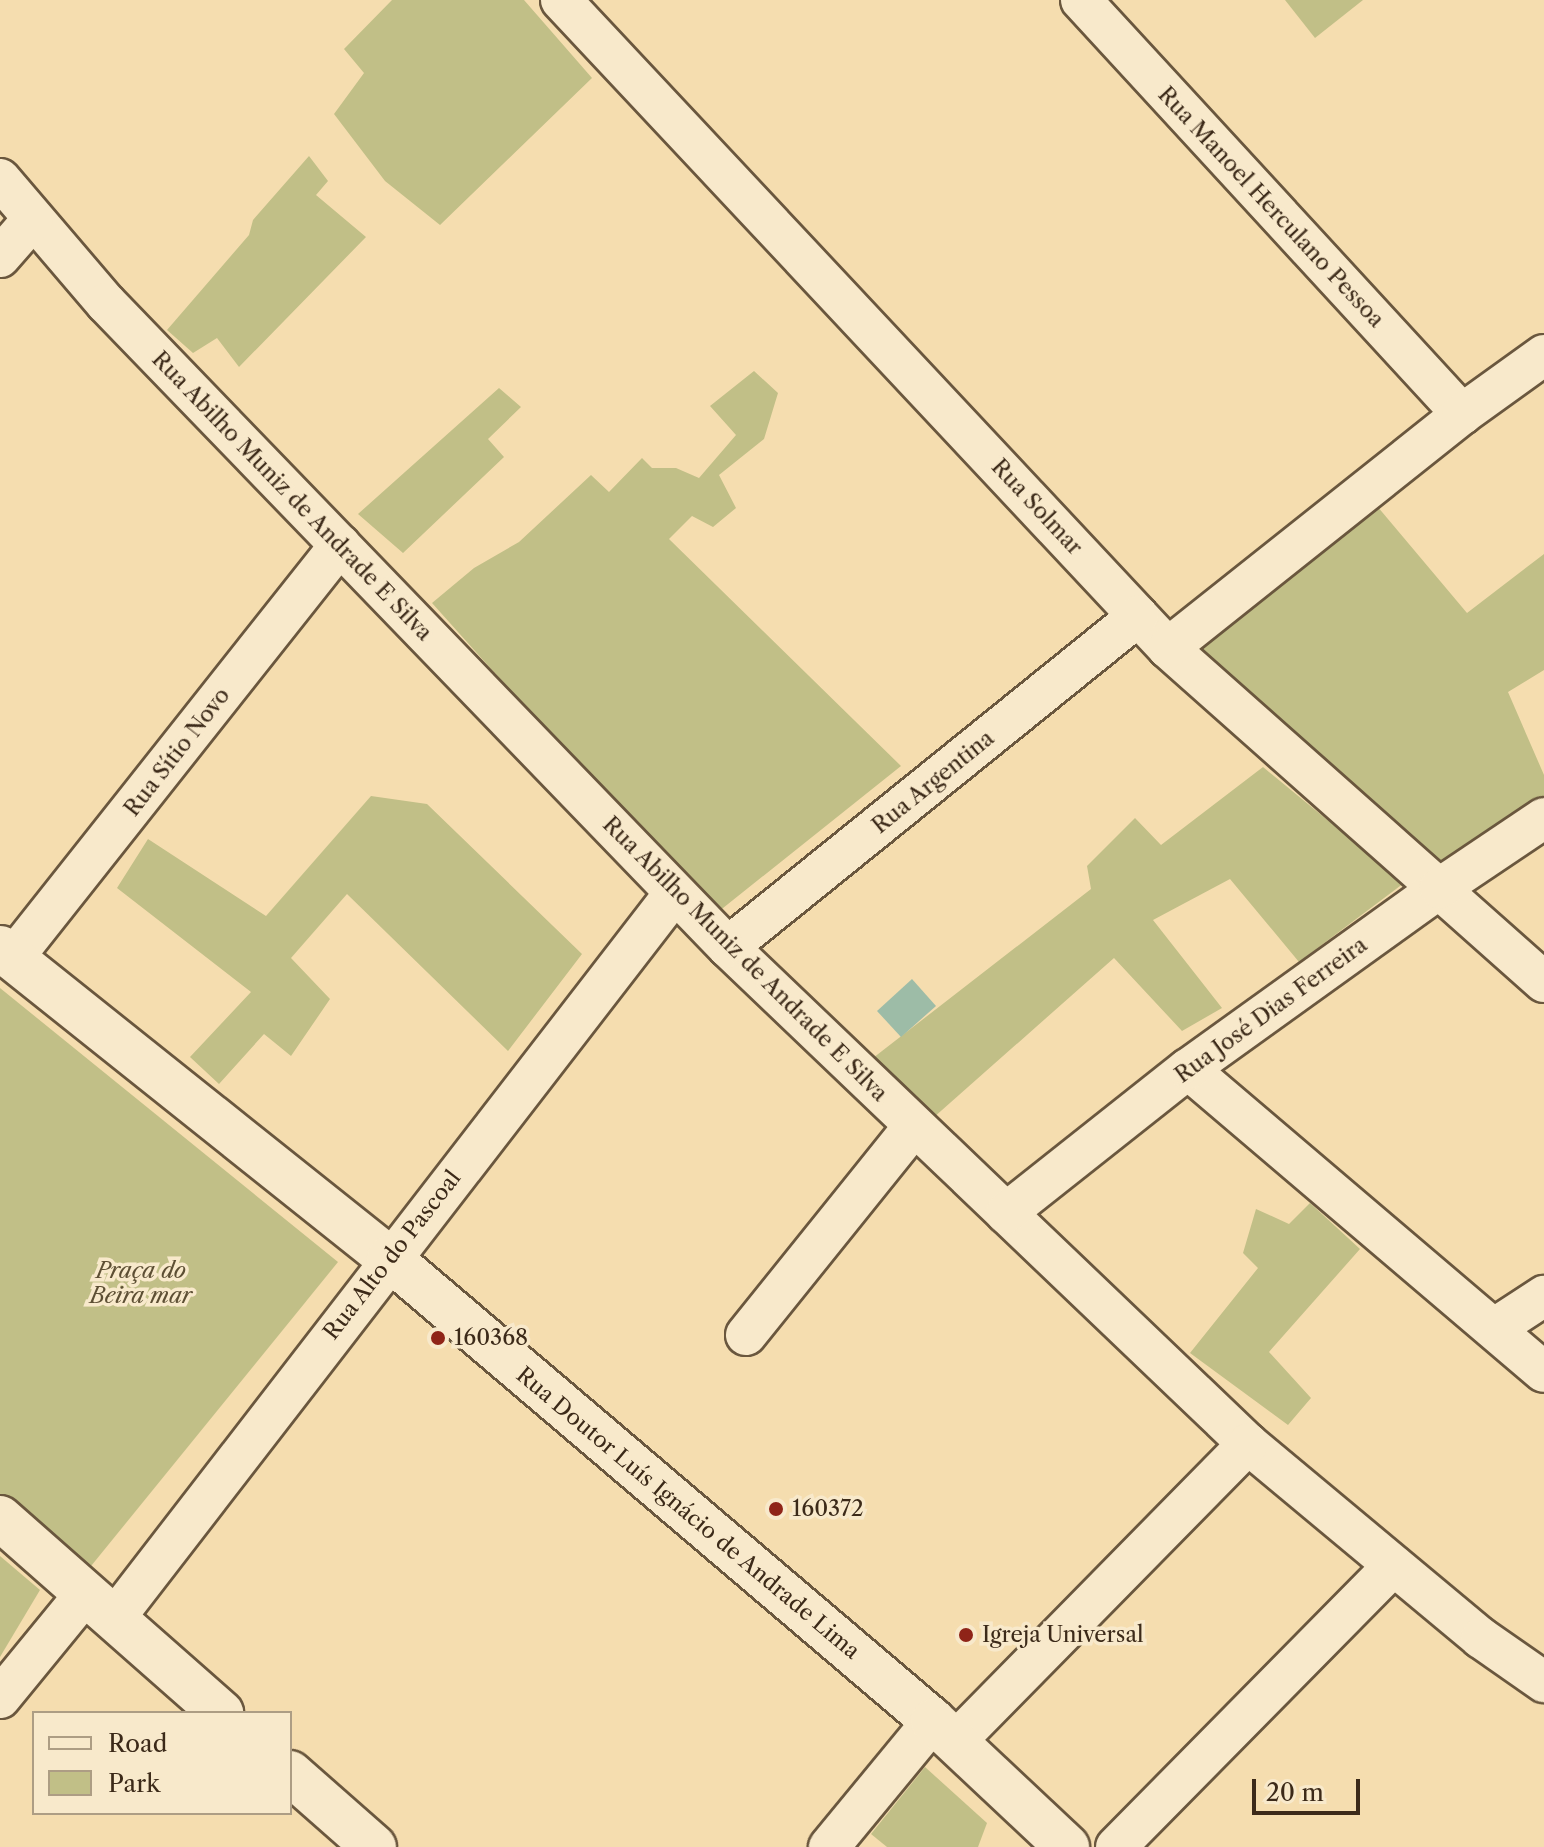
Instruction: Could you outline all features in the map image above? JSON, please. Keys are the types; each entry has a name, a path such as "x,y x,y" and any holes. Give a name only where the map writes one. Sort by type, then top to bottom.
{"main road":[{"name":"Rua Doutor Luís Ignácio de Andrade Lima","path":"7,953 389,1258 944,1732 1067,1847"},
{"path":"0,1518 219,1711"},
{"path":"292,1775 374,1847"}],"street":[{"name":"Rua Solmar","path":"561,0 1168,648 1544,982"},
{"name":"Rua Manoel Herculano Pessoa","path":"1081,0 1462,414"},
{"name":"Rua Abilho Muniz de Andrade E Silva","path":"0,179 106,303 728,947 1248,1444 1481,1638 1544,1682"},
{"path":"0,257 33,219"},
{"path":"1168,648 1462,414 1544,355"},
{"name":"Rua Sítio Novo","path":"7,953 340,545"},
{"name":"Rua Argentina","path":"728,947 1138,616"},
{"name":"Rua José Dias Ferreira","path":"1006,1213 1188,1069 1440,888 1544,818"},
{"name":"Rua Alto do Pascoal","path":"0,1698 100,1606 389,1258 674,894"},
{"path":"1188,1069 1544,1372"},
{"path":"746,1335 914,1126"},
{"path":"1495,1328 1544,1296"},
{"path":"829,1847 944,1732 1248,1444"},
{"path":"1116,1847 1393,1566"}],"green space":[{"path":"392,0 524,0 592,78 440,225 385,181 334,114 364,73 344,49"},
{"path":"1285,0 1363,0 1315,38"},
{"path":"309,156 328,181 316,195 366,237 239,367 217,338 193,353 167,330 249,235 253,220"},
{"path":"754,371 778,393 764,439 719,475 736,508 713,527 692,516 669,539 901,766 713,916 432,603 474,568 519,542 591,475 609,492 642,458 652,468 676,468 699,478 736,435 710,406"},
{"path":"499,388 521,407 488,439 504,457 403,553 358,514"},
{"path":"1377,506 1467,613 1544,554 1544,670 1508,692 1544,775 1544,797 1439,865 1195,648"},
{"path":"1263,767 1404,883 1299,962 1230,879 1153,920 1222,1008 1182,1031 1114,958 933,1118 873,1058 1091,889 1087,866 1135,818 1161,845"},
{"path":"371,796 427,804 582,954 508,1051 347,894 291,958 330,999 291,1056 264,1034 219,1084 190,1057 251,992 117,888 148,839 266,916"},
{"name":"Praça do Beira mar","path":"0,988 338,1262 87,1571 0,1496"},
{"path":"1310,1203 1360,1249 1269,1352 1311,1398 1288,1425 1190,1353 1258,1268 1243,1253 1256,1209 1289,1224"},
{"path":"0,1556 40,1590 0,1657"},
{"path":"925,1767 987,1823 978,1847 887,1847 871,1834"}],"shaded area":[{"path":"912,979 936,1006 901,1037 877,1011"}],"place":[{"name":"160368","path":"438,1338"},
{"name":"160372","path":"776,1509"},
{"name":"Igreja Universal","path":"966,1635"}]}
